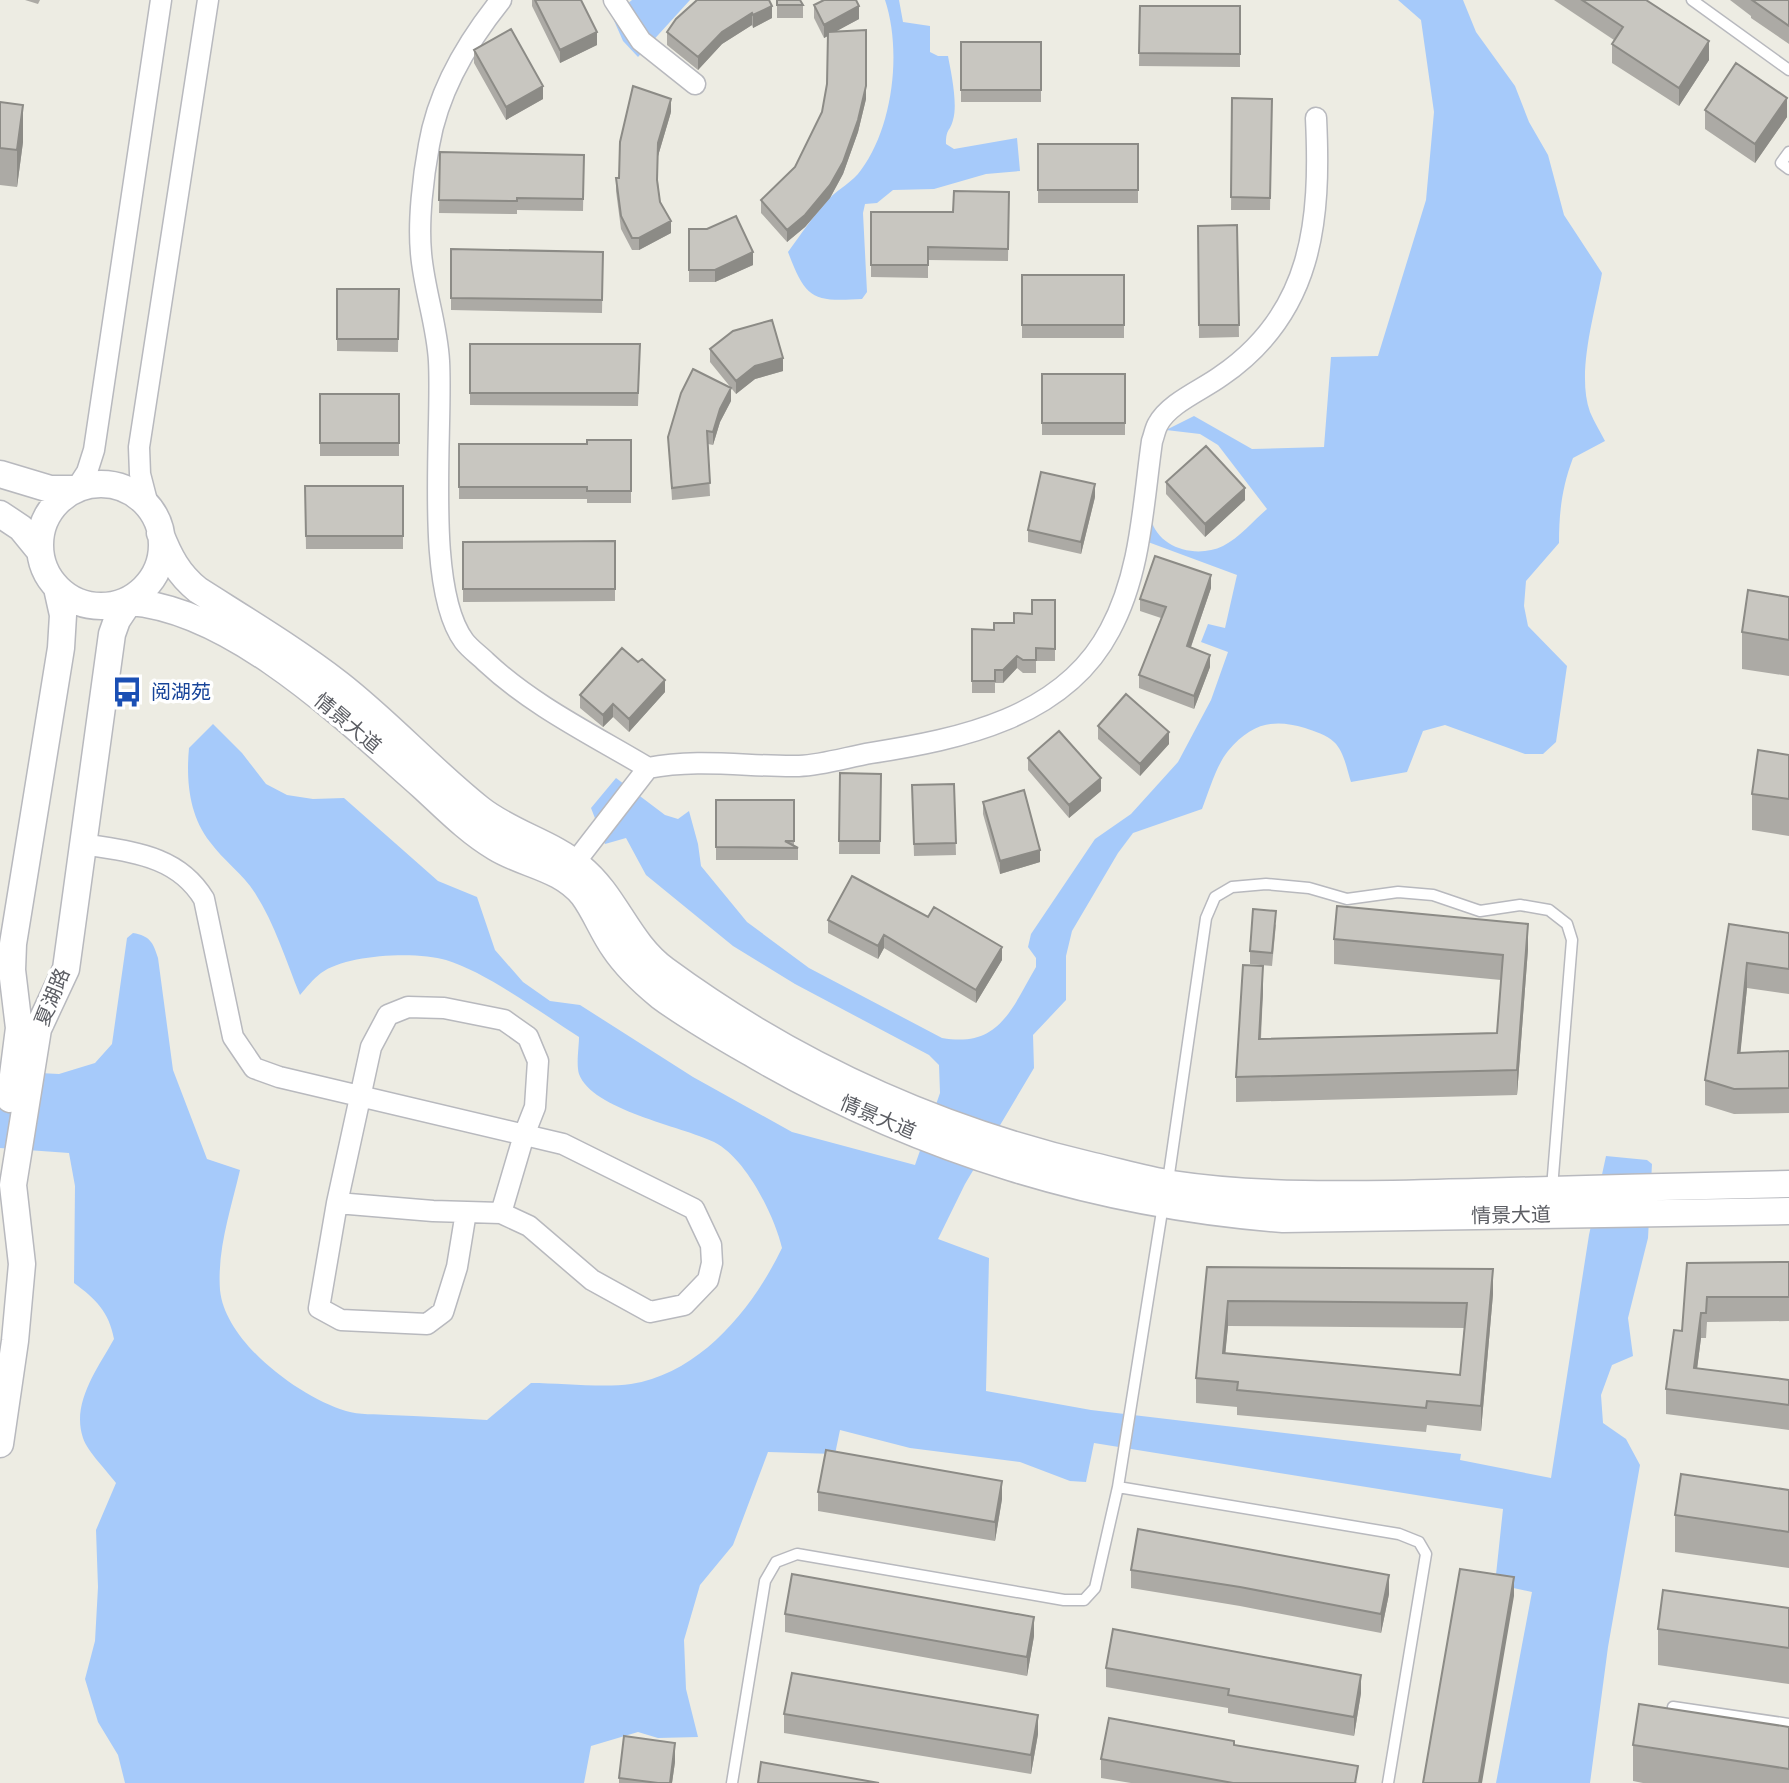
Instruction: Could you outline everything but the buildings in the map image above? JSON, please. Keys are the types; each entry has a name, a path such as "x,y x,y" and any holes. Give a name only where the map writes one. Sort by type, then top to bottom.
{"street":[{"path":"76,489 87,472 94,450 161,0"},
{"path":"148,505 133,492 111,483 90,483 55,504 46,517 39,538 39,550 57,588 83,603 97,606 129,602 154,578 160,552 160,533 140,474 139,447 208,0"},
{"path":"501,0 480,26 444,96 425,167 421,253 438,346 441,402 437,508 449,608 464,641 495,670 642,776"},
{"path":"615,2 633,33 695,84"},
{"path":"577,861 642,776 675,763 803,766 941,742 1008,719 1049,698 1084,667 1110,632 1127,592 1152,441 1158,423 1171,408 1253,352 1283,315 1299,282 1310,249 1316,208 1316,118"},
{"path":"0,474 50,489 76,489"},
{"path":"0,514 21,528 39,550"},
{"name":"情景大道","path":"160,533 170,558 185,580 339,684 481,810 512,831 577,861"},
{"name":"夏湖路","path":"24,1064 12,970 13,944 60,662 63,615 57,588"},
{"name":"情景大道","path":"129,602 164,608 190,617 247,647 326,702 469,828 496,848 577,861"},
{"name":"夏湖路","path":"0,1444 22,1264 13,1185 6,1164 24,1064 66,969 112,634 129,602"},
{"path":"83,844 145,855 174,867 194,882 204,899 233,1037 254,1068 279,1077 563,1144 694,1209 711,1245 712,1263 708,1280 684,1305 650,1312 592,1280 529,1226 501,1213 337,1203"},
{"name":"情景大道","path":"577,861 583,895 614,948 633,973 660,996 738,1046 822,1093 1012,1158 1165,1194 1213,1214 1283,1219 1559,1198 1693,1199 1789,1211"},
{"path":"466,1212 457,1267 443,1312 427,1324 341,1320 319,1308 337,1203 371,1047 388,1015 408,1007 444,1008 504,1020 528,1037 538,1061 535,1107 501,1213"},
{"name":"情景大道","path":"1693,1199 1789,1184"}],"lane":[{"path":"1692,0 1789,70"},
{"path":"1789,152 1781,163 1789,169"},
{"path":"732,1783 765,1581 776,1562 797,1554 1064,1600 1084,1600 1095,1588 1118,1487 1206,918 1215,897 1232,887 1266,884 1309,888 1347,899 1398,892 1433,895 1480,911 1520,905 1549,910 1567,924 1572,940 1559,1198"},
{"path":"1118,1487 1399,1534 1419,1542 1426,1554 1388,1783"},
{"path":"1673,1707 1789,1724"}],"water":[{"path":"632,0 690,0 638,57 623,41 612,16"},
{"path":"885,0 899,0 903,22 930,26 930,52 948,56 955,106 946,144 954,149 1017,138 1020,171 986,174 934,189 893,190 877,203 865,204 867,292 862,299 821,298 800,280 788,252 823,205 858,174 881,132 893,65 893,42"},
{"path":"1398,0 1463,0 1476,32 1515,86 1529,122 1548,155 1564,215 1602,273 1588,343 1585,379 1590,412 1605,441 1573,458 1562,500 1559,543 1526,581 1524,606 1528,626 1567,666 1556,742 1543,754 1525,754 1445,725 1423,731 1407,772 1351,782 1343,755 1331,740 1320,734 1293,725 1272,724 1245,735 1224,757 1202,809 1133,833 1118,853 1072,931 1066,956 1066,1000 1033,1035 1034,1068 965,1184 938,1239 989,1258 986,1391 1091,1410 1461,1454 1460,1460 1551,1478 1589,1235 1606,1156 1647,1160 1652,1164 1648,1238 1628,1318 1633,1356 1612,1365 1601,1395 1603,1423 1626,1439 1640,1465 1608,1647 1590,1783 1496,1783 1532,1592 1495,1584 1503,1509 1094,1443 1086,1482 1070,1481 1020,1462 910,1448 840,1430 835,1454 768,1452 733,1545 700,1585 684,1640 686,1689 698,1737 658,1738 638,1732 591,1746 584,1783 125,1783 118,1755 98,1722 85,1679 95,1641 98,1587 96,1530 116,1483 85,1443 80,1425 81,1412 88,1386 114,1339 109,1321 100,1307 74,1283 75,1186 69,1153 0,1148 0,1071 59,1074 95,1063 112,1044 127,938 133,933 147,938 158,958 173,1070 207,1159 240,1170 221,1259 220,1290 225,1310 235,1329 267,1365 307,1394 327,1404 362,1414 487,1420 531,1383 620,1385 656,1377 680,1367 722,1334 756,1293 782,1248 757,1189 726,1150 714,1142 639,1116 601,1098 587,1087 579,1074 579,1037 479,974 433,957 400,955 364,958 332,967 318,975 300,995 274,930 255,893 210,842 197,820 189,785 189,748 213,724 242,753 266,784 287,795 313,799 344,798 438,881 477,897 495,950 523,982 550,1001 580,1005 693,1077 792,1132 915,1165 940,1093 939,1065 929,1055 795,984 733,946 646,875 626,838 605,844 591,808 616,778 665,815 678,819 689,811 701,866 747,922 809,968 942,1038 961,1040 977,1037 1001,1022 1036,967 1036,958 1028,947 1031,934 1095,839 1131,814 1178,762 1211,700 1228,652 1201,642 1208,624 1225,628 1237,575 1148,542 1151,519 1161,537 1170,544 1190,551 1201,551 1229,543 1267,509 1218,445 1200,434 1166,430 1194,416 1252,449 1324,447 1331,357 1378,356 1426,200 1434,112 1421,20"}],"place":[{"name":"阅湖苑","path":"127,692"}]}
